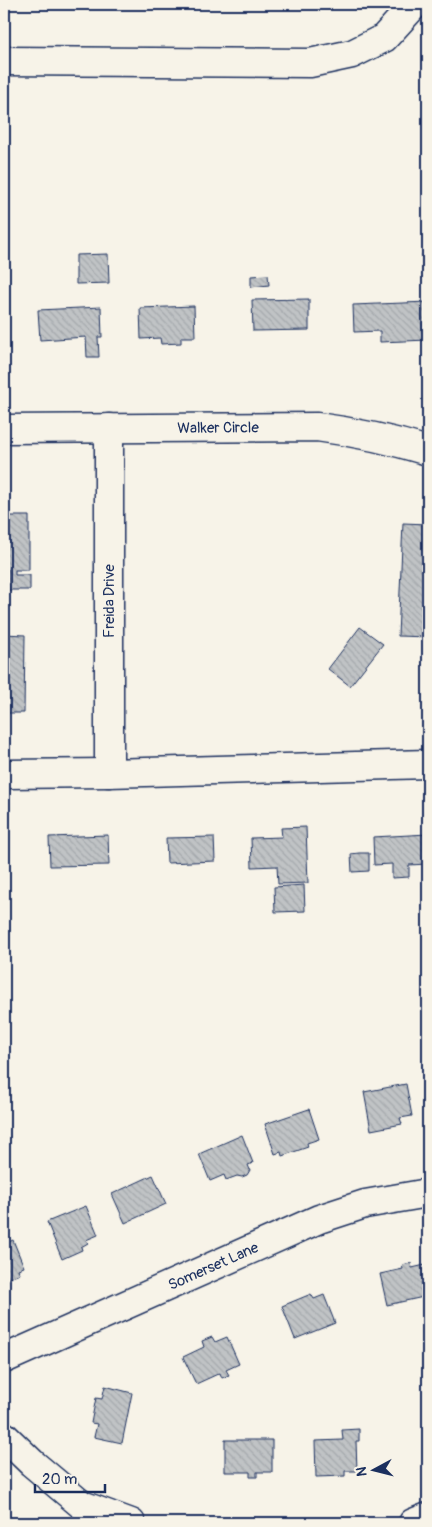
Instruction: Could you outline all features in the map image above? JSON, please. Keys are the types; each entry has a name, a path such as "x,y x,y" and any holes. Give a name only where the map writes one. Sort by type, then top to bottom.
{"street":[{"path":"4,61 310,63 352,54 384,38 415,4"},
{"name":"Walker Circle","path":"4,429 317,427 395,441 428,452"},
{"name":"Freida Drive","path":"109,428 109,773"},
{"path":"4,774 428,764"},
{"name":"Somerset Lane","path":"4,1359 320,1220 364,1204 428,1192"},
{"path":"4,1436 32,1464 82,1505 130,1523"},
{"path":"413,1523 428,1517"}],"building":[{"path":"428,253 428,275 423,275 422,254"},
{"path":"108,254 109,283 76,284 76,255"},
{"path":"268,275 269,285 251,287 251,276"},
{"path":"309,299 309,330 253,331 252,300"},
{"path":"428,302 428,340 380,342 380,331 354,332 353,305"},
{"path":"194,306 195,337 181,337 181,343 161,344 160,338 141,339 140,308"},
{"path":"101,307 102,337 98,337 99,357 87,357 86,337 40,340 38,310"},
{"path":"4,516 29,516 29,570 15,570 15,575 30,575 30,590 8,590 8,569 4,569"},
{"path":"403,523 428,524 428,637 398,636"},
{"path":"360,627 383,644 350,686 328,669"},
{"path":"4,634 25,635 24,713 4,713"},
{"path":"306,827 308,883 278,884 277,866 252,867 251,838 282,837 281,828"},
{"path":"428,834 428,864 409,865 409,877 392,878 392,864 374,865 373,837"},
{"path":"108,835 109,865 50,866 49,837"},
{"path":"214,837 215,861 167,863 166,838"},
{"path":"369,853 369,871 352,872 351,854"},
{"path":"304,885 305,911 275,912 274,887"},
{"path":"406,1084 412,1116 400,1118 402,1124 371,1130 364,1092"},
{"path":"309,1109 319,1139 307,1143 308,1147 282,1156 281,1152 275,1154 265,1124"},
{"path":"242,1135 253,1163 248,1165 250,1170 247,1175 226,1180 224,1175 210,1181 199,1154"},
{"path":"153,1175 166,1204 125,1223 112,1194"},
{"path":"86,1206 98,1235 86,1240 88,1243 81,1247 82,1250 62,1259 47,1222"},
{"path":"13,1240 24,1267 18,1269 20,1274 4,1280 4,1244"},
{"path":"411,1263 412,1268 425,1265 428,1280 428,1296 387,1305 380,1274 403,1269 402,1265"},
{"path":"311,1294 314,1299 324,1295 335,1323 295,1339 282,1306"},
{"path":"212,1337 215,1342 227,1337 239,1364 226,1370 229,1375 222,1378 220,1373 196,1384 183,1357 204,1347 202,1341"},
{"path":"105,1386 132,1393 122,1443 94,1437 97,1424 91,1423 96,1398 102,1399"},
{"path":"359,1429 359,1441 356,1441 357,1471 345,1471 345,1476 316,1477 315,1441 343,1440 342,1430"},
{"path":"225,1440 272,1440 272,1472 257,1472 257,1477 250,1477 250,1472 225,1472"}]}
